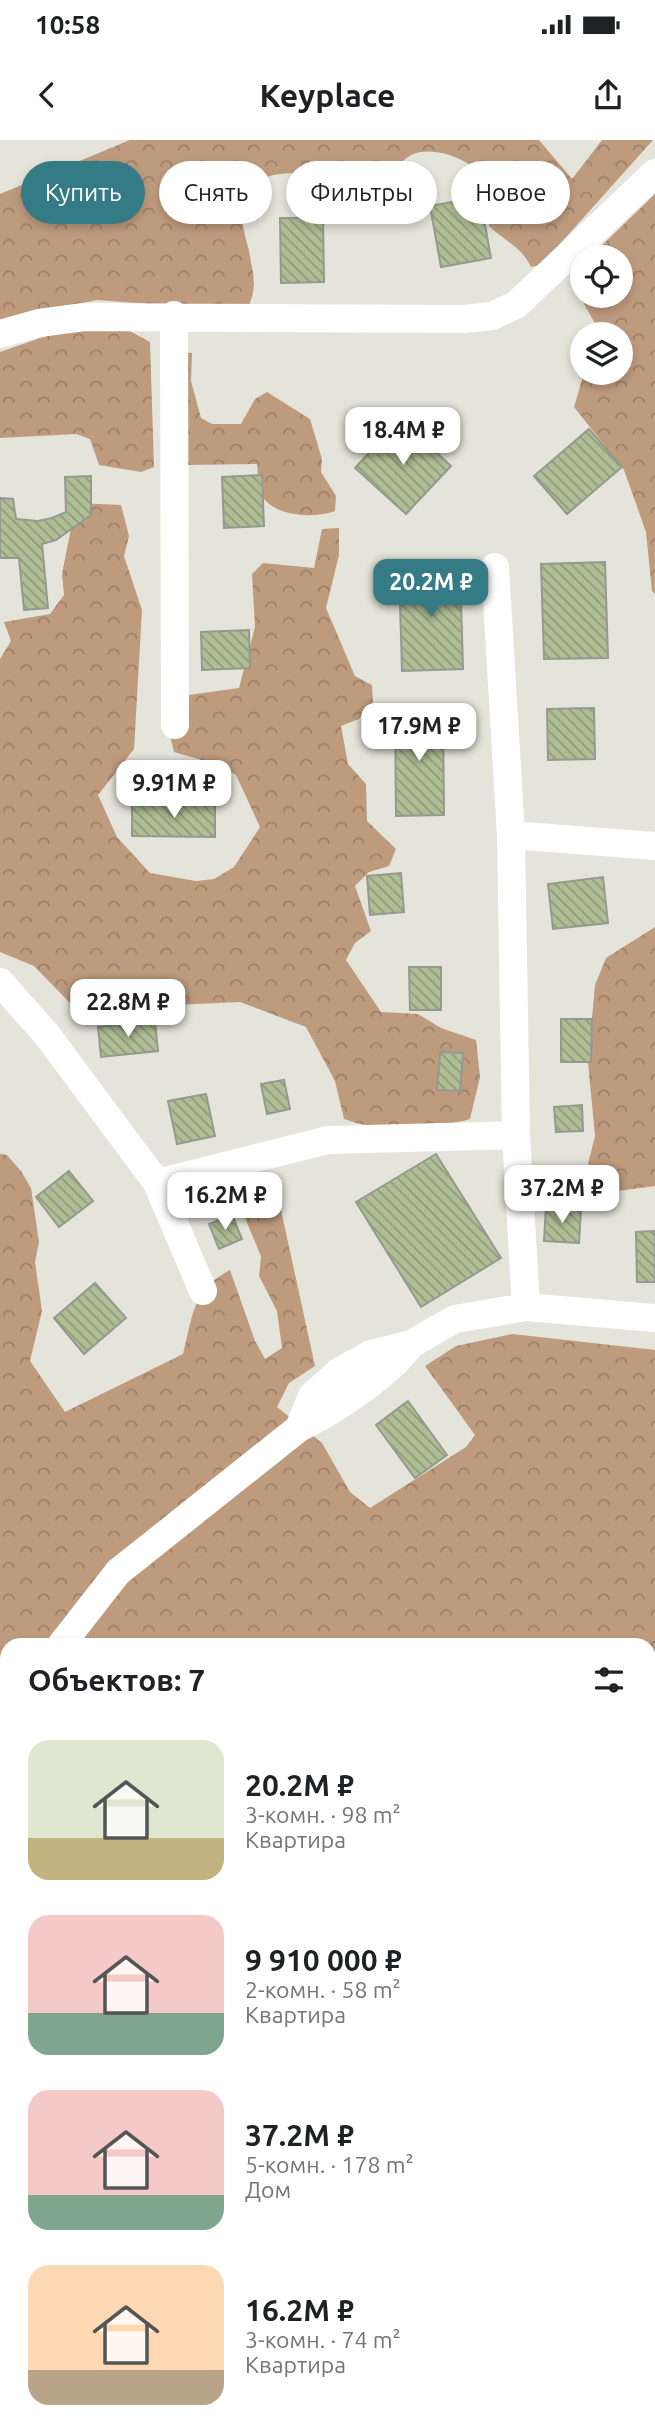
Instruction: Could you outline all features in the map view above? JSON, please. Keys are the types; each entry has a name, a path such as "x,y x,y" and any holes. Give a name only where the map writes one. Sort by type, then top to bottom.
{"street":[{"path":"0,334 39,323 83,317 174,315 464,319 492,316 516,305 655,173"},
{"path":"174,315 175,724"},
{"path":"495,567 511,835 516,1135 526,1307"},
{"path":"511,835 655,846"},
{"path":"0,982 47,1035 157,1183 204,1291"},
{"path":"157,1183 328,1140 516,1135"},
{"path":"66,1638 118,1572 299,1428 312,1396 340,1371 371,1354 411,1344 455,1319 526,1307 655,1318"}],"green space":[{"path":"130,140 539,140 557,161 463,161 444,153 421,152 404,161 286,161 286,174 272,176 272,161 159,161 159,224 243,224 254,280 248,307 228,310 97,300 0,320 0,194 21,185 21,224 145,224 145,161 79,161"},
{"path":"602,140 653,140 559,245 550,263 531,267 518,249 489,226 570,224 570,177 572,179"},
{"path":"655,194 655,594 652,591 646,532 624,470 574,407 580,385 633,385 633,322 594,322 586,308 633,308 633,245 602,245"},
{"path":"99,327 126,329 150,342 154,467 141,472 99,465 90,439 76,434 0,438 0,352 55,333"},
{"path":"178,352 192,353 191,381 201,418 212,424 241,424 255,399 267,392 310,419 322,459 321,472 336,496 335,511 305,515 273,507 260,492 257,464 188,465"},
{"path":"76,503 121,505 129,536 124,556 142,610 134,749 98,795 117,837 150,873 196,881 214,879 234,867 260,827 236,775 219,765 174,752 169,732 174,697 239,688 255,627 252,574 263,563 314,568 322,529 339,528 339,555 326,608 355,676 372,685 373,704 359,719 341,726 348,764 366,784 367,821 396,849 389,866 369,872 355,886 371,931 355,943 346,960 381,1012 418,1014 441,1028 476,1040 480,1077 470,1119 407,1128 373,1126 344,1119 335,1081 306,1027 240,1002 108,1008 70,1003 34,966 0,952 0,659 11,641 4,622 50,614 64,595 62,574"},
{"path":"655,927 655,1186 603,1193 588,1164 595,1136 588,1062 595,985 606,958"},
{"path":"0,1154 7,1155 31,1188 39,1242 35,1262 42,1311 30,1361 65,1412 183,1354 192,1316 201,1295 217,1278 230,1270 255,1341 265,1359 282,1348 277,1311 259,1276 261,1256 233,1190 241,1174 261,1176 281,1210 315,1366 289,1383 277,1407 322,1443 350,1492 370,1508 466,1447 475,1435 425,1366 456,1346 512,1334 655,1350 655,1638 0,1638"}],"building":[{"path":"451,202 451,224 485,224 491,258 441,267 433,224 437,224 437,205"},
{"path":"280,218 286,218 286,224 323,224 324,282 281,283"},
{"path":"400,419 451,466 406,514 355,468"},
{"path":"589,429 622,467 567,514 534,476"},
{"path":"262,475 264,526 224,528 222,477"},
{"path":"91,476 91,515 56,540 42,544 48,608 24,610 19,558 0,558 0,498 13,499 16,519 38,521 52,518 66,512 65,477"},
{"path":"605,562 608,658 544,659 541,564"},
{"path":"460,567 463,669 402,671 399,569"},
{"path":"249,630 250,668 202,670 201,632"},
{"path":"594,708 595,759 548,760 547,709"},
{"path":"395,711 443,711 444,815 396,816"},
{"path":"132,802 215,803 215,837 132,836"},
{"path":"401,873 404,912 370,915 367,876"},
{"path":"603,877 608,923 553,929 548,884"},
{"path":"409,967 441,967 441,1010 410,1010"},
{"path":"561,1019 592,1019 591,1062 561,1062"},
{"path":"155,1021 158,1051 101,1057 98,1027"},
{"path":"440,1052 463,1053 460,1091 437,1090"},
{"path":"284,1080 290,1109 267,1114 261,1084"},
{"path":"206,1094 215,1136 177,1144 168,1101"},
{"path":"582,1105 583,1131 556,1132 554,1107"},
{"path":"436,1154 501,1258 421,1307 356,1202"},
{"path":"69,1171 93,1201 59,1227 36,1197"},
{"path":"546,1206 581,1209 579,1243 544,1241"},
{"path":"232,1215 242,1239 219,1249 209,1224"},
{"path":"655,1231 655,1282 637,1282 636,1232"},
{"path":"95,1283 126,1318 84,1354 54,1318"},
{"path":"408,1401 447,1455 415,1478 376,1425"}]}
